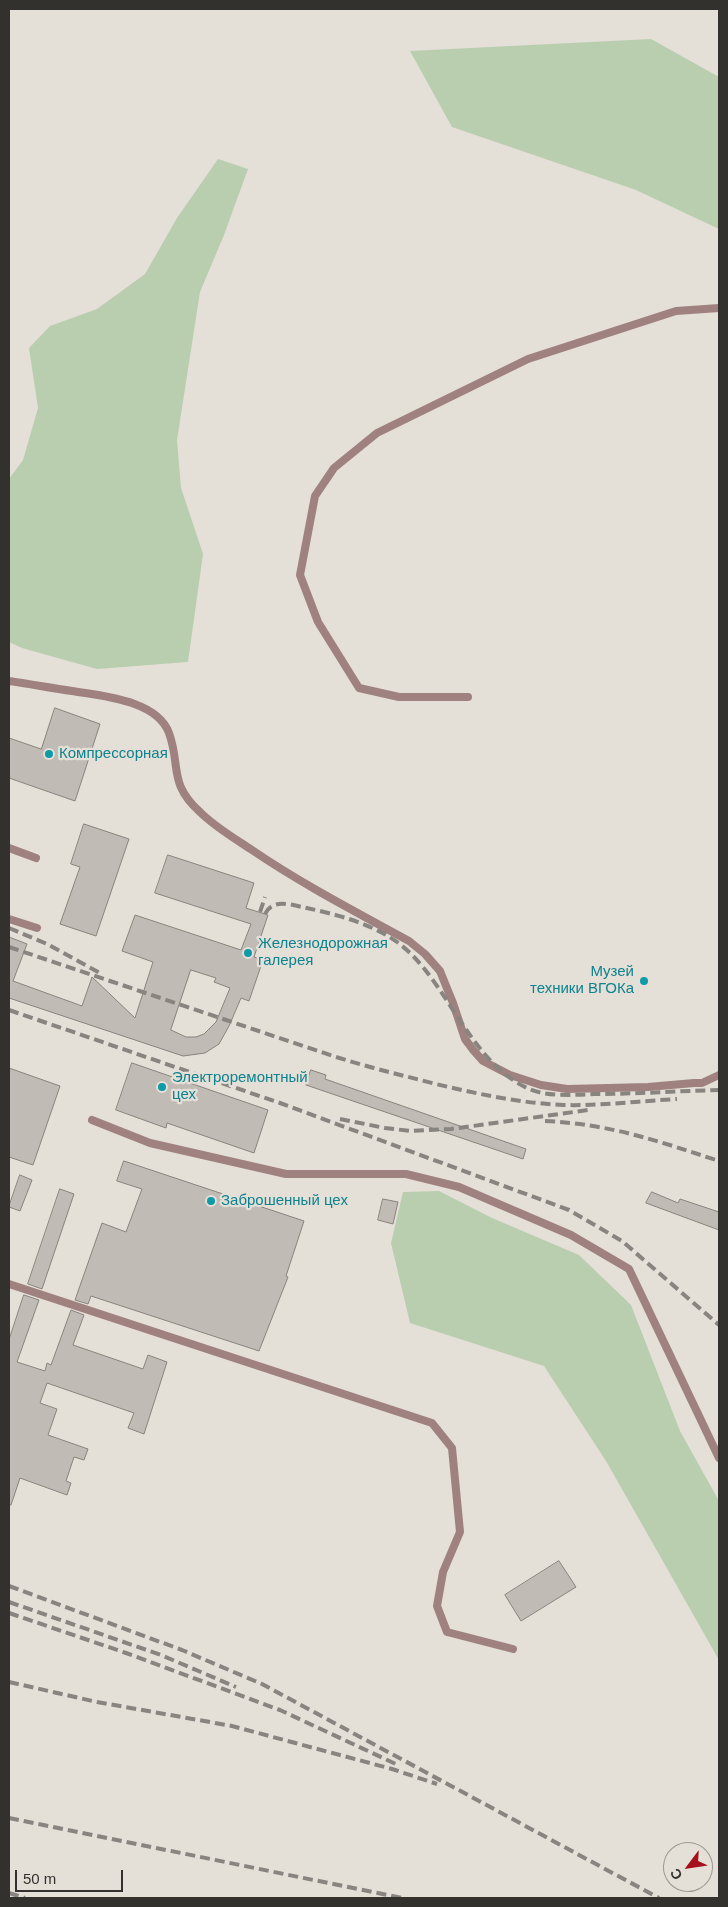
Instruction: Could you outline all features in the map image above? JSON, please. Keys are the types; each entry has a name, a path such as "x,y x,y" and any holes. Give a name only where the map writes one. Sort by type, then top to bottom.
{"lane":[{"path":"468,697 400,697 358,688 318,622 300,575 314,496 334,468 376,433 528,360 676,311 719,308"},
{"path":"9,681 120,699 142,708 158,718 168,731 179,785 186,797 200,813 291,876 409,941 424,954 440,971 465,1039 483,1061 494,1068 541,1085 566,1089 685,1084 702,1082 719,1075"},
{"path":"9,848 36,858"},
{"path":"9,919 37,928"},
{"path":"92,1120 150,1142 286,1174 406,1174 459,1188 571,1235 629,1270 719,1458"},
{"path":"9,1284 432,1423 452,1448 460,1532 443,1572 436,1606 447,1632 514,1649"}],"green space":[{"path":"651,39 719,77 719,229 636,190 452,127 410,51"},
{"path":"218,159 248,169 224,235 200,292 177,440 181,488 203,554 188,662 97,669 22,648 9,642 9,479 23,460 38,408 29,348 50,326 97,309 145,274 177,218"},
{"path":"439,1191 492,1218 579,1255 631,1305 680,1431 719,1501 719,1660 606,1461 544,1366 410,1323 391,1243 403,1192"}],"building":[{"name":"Компрессорная","path":"55,708 100,724 75,801 9,778 9,738 41,749"},
{"path":"84,824 129,839 96,936 60,924 80,867 71,864"},
{"path":"168,855 254,883 246,908 268,915 254,957 263,960 249,1001 241,998 219,1044 205,1053 183,1056 9,998 9,937 27,944 13,981 82,1006 92,977 135,1018 153,962 122,951 135,915 241,950 251,924 155,893","holes":["191,970 216,978 214,982 230,988 216,1022 204,1034 196,1037 186,1037 171,1030"]},
{"name":"Электроремонтный цех","path":"132,1063 268,1110 254,1153 167,1123 166,1128 116,1110"},
{"path":"9,1068 60,1086 33,1165 9,1157"},
{"path":"311,1070 326,1075 325,1079 526,1149 523,1159 306,1085"},
{"path":"124,1161 304,1221 286,1276 288,1277 259,1351 91,1296 88,1304 75,1300 102,1223 126,1232 142,1189 117,1181"},
{"path":"20,1175 32,1180 20,1211 9,1207"},
{"path":"60,1189 74,1194 42,1289 28,1284"},
{"path":"652,1192 678,1203 680,1199 719,1212 719,1230 646,1203"},
{"path":"383,1199 398,1202 393,1224 378,1220"},
{"path":"24,1295 39,1300 17,1362 45,1371 47,1363 51,1365 71,1310 84,1315 73,1345 143,1369 148,1355 167,1362 144,1434 128,1428 134,1413 47,1383 40,1403 57,1409 48,1435 88,1449 84,1460 74,1457 66,1481 71,1483 67,1495 20,1478 11,1505 9,1505 9,1340"},
{"path":"559,1561 576,1587 521,1621 505,1595"}],"railway":[{"path":"260,912 265,897"},
{"path":"265,914 268,909 276,904 286,904 359,922 386,935 409,952 424,968 463,1025 491,1061 508,1076 534,1091 569,1095 719,1090"},
{"path":"9,928 47,944 100,973"},
{"path":"9,947 333,1056 452,1088 515,1100 563,1105 677,1099"},
{"path":"9,1010 280,1103 569,1210 622,1241 719,1325"},
{"path":"340,1119 411,1131 451,1129 588,1110"},
{"path":"545,1121 613,1130 654,1140 719,1161"},
{"path":"9,1586 182,1650 262,1684 659,1898"},
{"path":"9,1602 161,1655 236,1687"},
{"path":"9,1613 126,1653 280,1710 398,1765"},
{"path":"9,1682 97,1702 232,1726 392,1769 437,1784"},
{"path":"9,1818 402,1898"},
{"path":"9,1893 25,1898"}],"place":[{"name":"Компрессорная","path":"49,754"},
{"name":"Железнодорожная галерея","path":"248,953"},
{"name":"Музей техники ВГОКа","path":"644,981"},
{"name":"Электроремонтный цех","path":"162,1087"},
{"name":"Заброшенный цех","path":"211,1201"}]}
